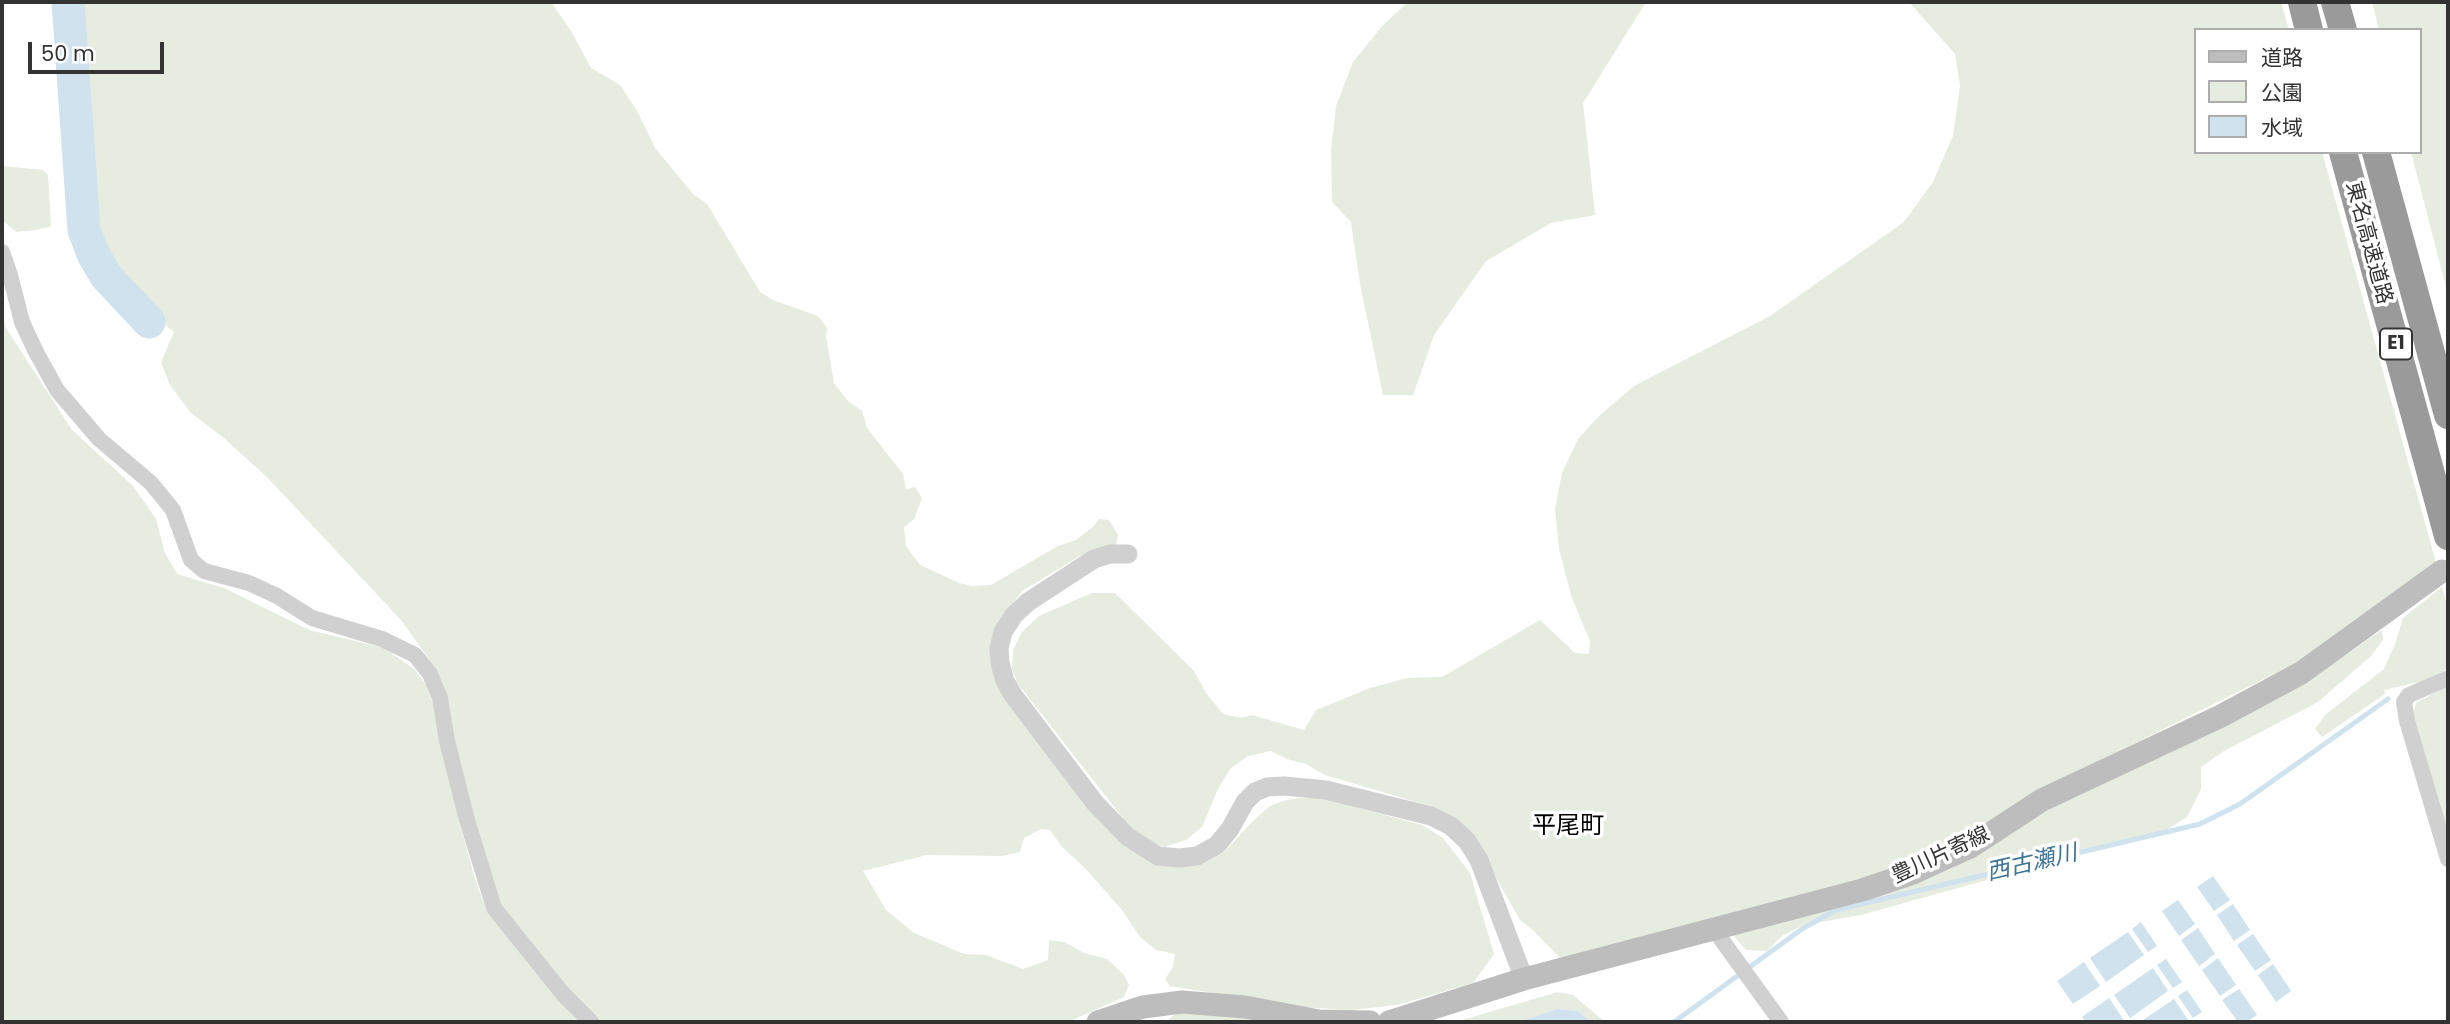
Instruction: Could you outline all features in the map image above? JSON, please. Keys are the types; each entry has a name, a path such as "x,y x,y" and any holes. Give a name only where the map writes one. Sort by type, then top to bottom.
{"highway":[{"path":"2302,2 2308,28"},
{"path":"2336,2 2342,28"},
{"name":"東名高速道路","path":"2344,154 2448,536"},
{"name":"東名高速道路","path":"2377,154 2448,415"}],"main road":[{"name":"豊川片寄線","path":"1389,1022 1524,979 1862,890 1913,873 1970,847 2042,800 2221,716 2301,673 2442,571"},
{"path":"1098,1022 1143,1007 1182,1002 1245,1007 1319,1021 1370,1022"}],"street":[{"path":"2,252 22,322 57,390 99,439 151,483 173,510 191,560 204,571 249,583 277,596 312,618 382,639 415,655 430,674 440,698 447,741 467,820 494,908 563,994 591,1022"},
{"path":"1128,554 1110,554 1094,559 1028,602 1014,615 1003,632 999,648 1005,681 1013,695 1095,803 1128,837 1158,856 1178,858 1198,856 1217,845 1245,803 1255,792 1267,787 1326,790 1431,816 1451,826 1467,841 1479,860 1524,979"},
{"path":"2446,679 2409,695 2404,702 2407,721 2448,859"},
{"path":"1713,928 1781,1022"}],"green space":[{"path":"73,2 551,2 591,68 620,85 637,111 655,148 693,194 707,204 760,292 773,300 818,316 827,328 826,337 834,383 848,401 862,411 867,428 903,474 906,489 915,487 922,498 914,519 904,527 906,546 920,565 959,583 972,586 991,585 1058,546 1076,540 1099,519 1109,520 1118,535 1116,546 1080,556 1022,591 1004,615 1001,688 1126,847 1148,859 1208,861 1223,853 1270,806 1298,798 1323,798 1422,825 1443,838 1470,873 1494,954 1473,983 1397,1005 1350,1010 1301,1007 1170,986 1165,979 1173,967 1175,954 1156,950 1140,937 1122,910 1084,867 1062,847 1050,830 1041,829 1024,838 1020,852 1002,856 927,855 863,871 886,910 914,933 964,954 986,955 1023,969 1048,960 1049,940 1064,942 1084,953 1107,959 1124,975 1129,985 1124,997 1068,1022 600,1022 587,1011 498,903 452,741 445,698 429,659 401,620 267,477 190,412 170,385 161,362 174,332 136,302 107,269 93,240 87,216"},
{"path":"1408,2 1646,2 1583,103 1595,215 1551,223 1486,261 1434,335 1413,395 1383,395 1360,284 1351,222 1332,202 1331,150 1336,106 1353,62 1383,25"},
{"path":"1909,2 2281,2 2288,28 2194,28 2194,154 2323,154 2437,566 2296,663 2065,778 1966,839 1908,864 1859,880 1562,960 1520,920 1477,844 1433,807 1325,775 1306,764 1271,751 1248,756 1230,769 1218,789 1202,827 1186,840 1164,847 1143,838 1126,822 1018,684 1012,669 1013,650 1022,632 1039,616 1092,593 1115,593 1194,671 1206,693 1223,714 1241,718 1252,715 1304,730 1316,710 1370,688 1407,678 1442,677 1540,620 1575,653 1589,654 1590,641 1572,598 1559,549 1555,509 1562,473 1578,439 1600,415 1634,386 1770,316 1904,222 1933,182 1953,136 1960,86 1955,54"},
{"path":"2372,2 2448,2 2448,295 2412,154 2422,154 2422,28 2378,28"},
{"path":"2,166 43,170 48,175 51,226 16,232 2,220"},
{"path":"2,312 6,328 72,430 133,486 156,519 165,553 177,574 224,588 309,630 384,648 414,669 426,685 432,701 460,825 486,910 583,1022 2,1022"},
{"path":"2442,587 2448,609 2448,669 2423,681 2384,690 2385,694 2322,737 2315,729 2325,715 2384,669 2403,618"},
{"path":"2382,630 2383,640 2371,656 2318,702 2224,751 2201,767 2201,789 2187,817 2166,830 1861,915 1804,925 1783,935 1767,951 1746,950 1733,935 1918,883 1951,869 2055,806 2328,667"},
{"path":"2448,685 2448,833 2413,714 2416,703"},
{"path":"1558,992 1573,995 1605,1022 1590,1022 1578,1011 1557,1009 1518,1022 1455,1022"},
{"path":"1185,1007 1244,1017 1262,1022 1165,1022"}],"water":[{"path":"2213,876 2230,900 2214,911 2197,887"},
{"path":"2178,900 2195,924 2179,936 2162,911"},
{"path":"2233,904 2250,930 2234,941 2217,915"},
{"path":"2141,922 2157,946 2148,952 2132,929"},
{"path":"2198,928 2215,954 2199,966 2181,940"},
{"path":"2128,932 2144,955 2106,982 2090,958"},
{"path":"2253,934 2271,960 2255,971 2237,945"},
{"path":"2218,958 2236,985 2220,996 2202,970"},
{"path":"2166,959 2182,982 2173,988 2157,965"},
{"path":"2084,962 2100,986 2073,1004 2057,981"},
{"path":"2273,964 2291,991 2276,1002 2258,975"},
{"path":"2153,968 2168,991 2130,1018 2114,995"},
{"path":"2239,989 2257,1015 2246,1022 2238,1022 2222,1000"},
{"path":"2187,990 2202,1012 2193,1018 2178,996"},
{"path":"2109,998 2125,1022 2086,1022 2082,1017"},
{"path":"2174,999 2189,1021 2140,1022"},
{"path":"1557,1009 1578,1011 1590,1022 1518,1022"}],"waterway":[{"path":"68,2 84,230 93,254 106,276 149,322"},
{"name":"西古瀬川","path":"1674,1022 1802,929 1836,910 2200,824 2240,804 2388,699"}],"district":[{"name":"平尾町","path":"1568,827"}]}
